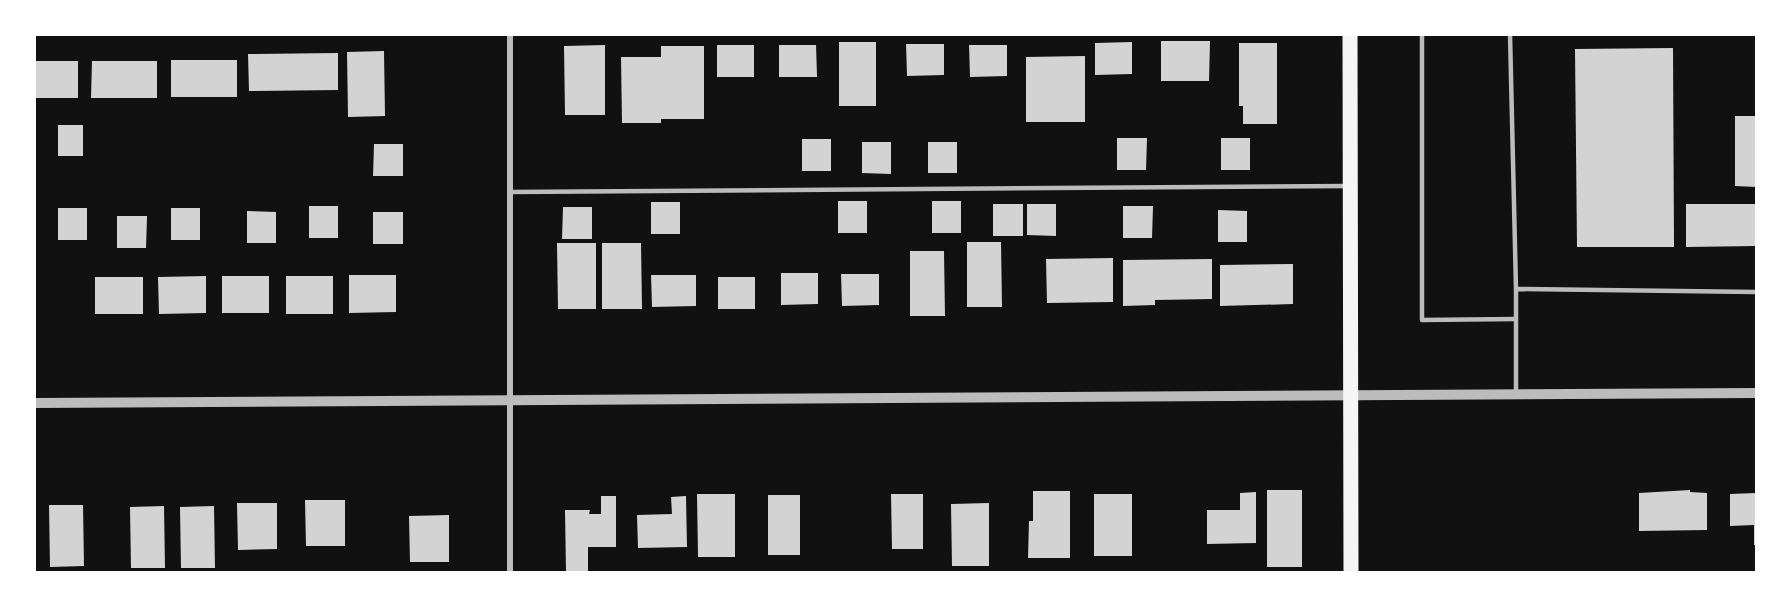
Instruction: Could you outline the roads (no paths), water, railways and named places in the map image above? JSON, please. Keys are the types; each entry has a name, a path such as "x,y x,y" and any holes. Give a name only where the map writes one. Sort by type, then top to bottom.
{"main road":[{"path":"1350,34 1351,573"}],"street":[{"path":"510,34 510,573"},
{"path":"34,403 1756,393"}],"lane":[{"path":"1422,34 1422,320 1516,319"},
{"path":"1510,34 1516,394"},
{"path":"510,192 1351,186"},
{"path":"1516,289 1756,292"}]}
